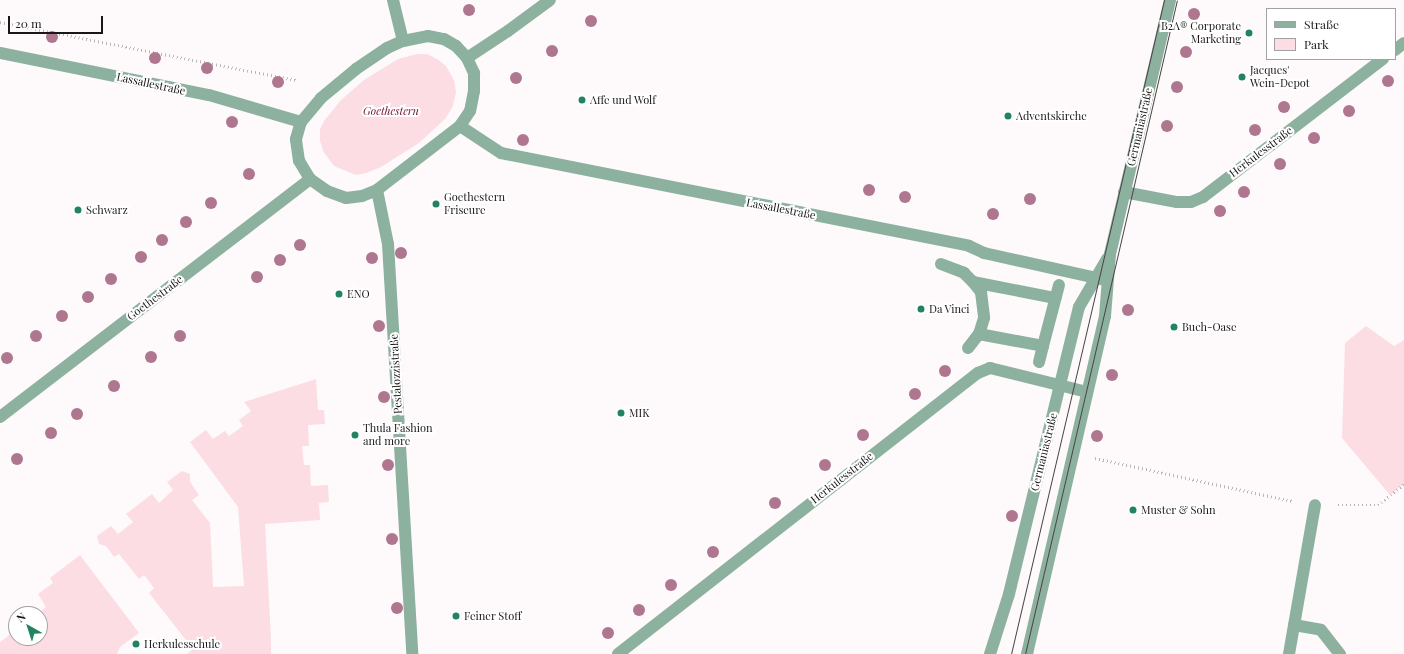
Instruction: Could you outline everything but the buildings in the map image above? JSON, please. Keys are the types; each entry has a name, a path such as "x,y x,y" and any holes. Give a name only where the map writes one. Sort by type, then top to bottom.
{"street":[{"path":"393,0 403,41"},
{"path":"467,58 508,32 550,0"},
{"name":"Germaniastraße","path":"990,654 1009,594 1079,307 1102,279 1110,254 1170,0"},
{"path":"428,36 444,39 456,46 467,58 474,73 474,91 470,111 460,126 377,190 362,196 346,198 326,191 310,179 299,161 296,139 301,122 321,98 356,69 387,48 403,41 428,36"},
{"path":"1396,49 1404,43"},
{"name":"Lassallestraße","path":"0,53 209,95 301,122"},
{"name":"Herkulesstraße","path":"1124,192 1177,202 1191,202 1203,197 1382,60"},
{"name":"Lassallestraße","path":"460,126 501,153 969,246 984,253 1102,279"},
{"name":"Goethestraße","path":"0,417 310,179"},
{"name":"Pestalozzistraße","path":"377,190 388,244 412,654"},
{"path":"940,264 964,273 980,292 984,318 979,334 968,348"},
{"name":"Germaniastraße","path":"1027,654 1105,316 1102,279"},
{"path":"973,282 1055,298"},
{"path":"1039,362 1059,285"},
{"path":"979,334 1043,346"},
{"name":"Herkulesstraße","path":"618,654 978,373 990,368 1087,392"},
{"path":"1289,654 1315,505"},
{"path":"1294,625 1321,630 1340,654"}],"path":[{"path":"0,22 297,80"},
{"path":"1073,452 1297,502"},
{"path":"1315,505 1378,505 1404,484"}],"green space":[{"name":"Goethestern","path":"417,54 427,54 437,59 446,66 454,80 456,92 453,106 445,119 419,143 381,167 356,175 334,166 323,151 320,140 320,129 324,121 341,100 364,80 398,59"},
{"path":"1366,326 1394,346 1404,340 1404,484 1390,495 1342,438 1345,343"},
{"path":"316,379 318,410 324,410 325,424 308,425 309,446 302,446 304,465 310,465 311,486 328,485 329,502 319,503 320,520 265,524 271,654 187,654 193,649 149,593 154,588 144,575 139,579 119,554 114,557 106,546 99,544 97,536 111,526 118,534 133,522 126,514 152,494 159,503 173,490 167,482 182,471 190,474 190,482 199,495 192,500 210,523 213,587 244,586 238,507 190,442 206,430 213,439 225,431 229,436 243,426 239,420 251,411 244,402"},
{"path":"80,555 139,633 120,647 117,654 0,654 0,642 8,636 8,646 48,646 48,606 45,606 38,594 53,583 50,578"}],"tram line":[{"path":"1011,654 1164,0"},
{"path":"1025,654 1177,0"}],"place":[{"name":"B2A® Corporate Marketing","path":"1249,33"},
{"name":"Jacques' Wein-Depot","path":"1242,77"},
{"name":"Affe und Wolf","path":"582,100"},
{"name":"Adventskirche","path":"1008,116"},
{"name":"Goethestern Friseure","path":"436,204"},
{"name":"Schwarz","path":"78,210"},
{"name":"ENO","path":"339,294"},
{"name":"Da Vinci","path":"921,309"},
{"name":"Buch-Oase","path":"1174,327"},
{"name":"MIK","path":"621,413"},
{"name":"Thula Fashion and more","path":"355,435"},
{"name":"Muster & Sohn","path":"1133,510"},
{"name":"Feiner Stoff","path":"456,616"},
{"name":"Herkulesschule","path":"136,644"}]}
